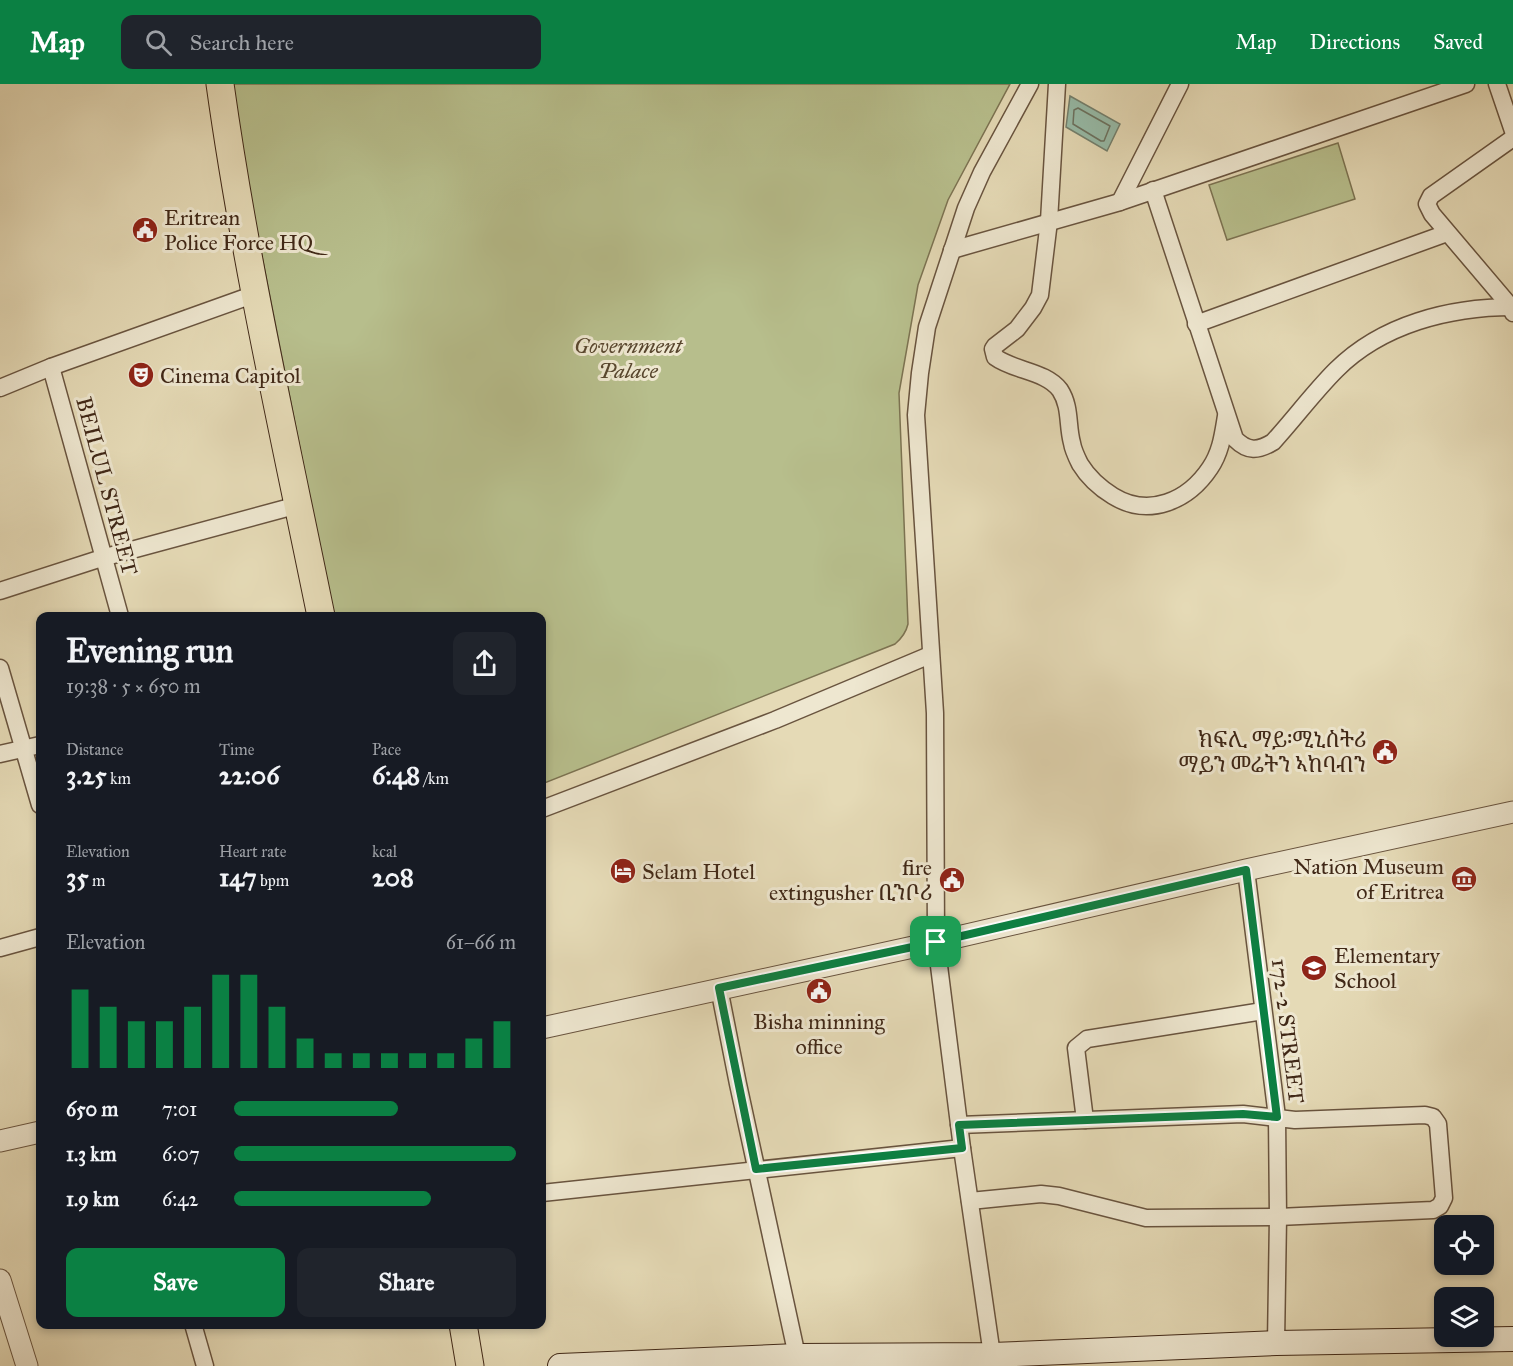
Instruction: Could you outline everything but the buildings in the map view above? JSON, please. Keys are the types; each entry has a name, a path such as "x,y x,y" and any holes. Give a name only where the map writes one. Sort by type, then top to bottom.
{"main road":[{"path":"220,84 235,187 255,294 320,612"},
{"path":"464,1329 470,1366"},
{"path":"560,1366 797,1356 992,1355 1276,1343 1513,1339"}],"street":[{"path":"992,1355 962,1148 936,942 935,713 916,415 927,327 951,250 982,172 1030,84"},
{"path":"1057,84 1049,221 1040,295 1017,329 995,346 994,353 999,360 1046,379 1059,388 1066,403 1072,444 1081,466 1100,488 1121,501 1145,508 1172,502 1194,488 1211,466 1221,444 1226,416"},
{"path":"1120,202 1180,84"},
{"path":"951,250 1120,202 1466,84"},
{"path":"1497,84 1513,131"},
{"path":"1512,310 1447,233 1427,204 1431,196 1513,138"},
{"path":"1153,190 1226,416 1235,439 1242,446 1252,450 1262,449 1273,442 1337,369 1359,351 1392,331 1432,316 1477,309 1512,310"},
{"path":"1196,324 1447,233"},
{"path":"0,388 51,367 255,294"},
{"name":"BEILUL STREET","path":"51,367 119,612"},
{"path":"0,591 102,558 298,506"},
{"path":"546,807 775,720 930,655"},
{"path":"0,668 32,747 36,776"},
{"path":"0,754 32,747"},
{"path":"546,1027 1513,812"},
{"name":"172-2 STREET","path":"1246,870 1277,1117 1276,1343"},
{"path":"0,948 36,938"},
{"path":"719,988 797,1356"},
{"path":"1085,1120 1077,1048 1087,1039 1263,1011"},
{"path":"959,1125 1243,1114 1308,1120 1425,1115 1433,1117 1438,1124 1444,1198 1440,1206 1433,1210 1278,1217 1146,1218 1059,1196 1041,1194 970,1201"},
{"path":"0,1141 36,1133"},
{"path":"546,1193 962,1148"},
{"path":"0,1280 27,1366"},
{"path":"194,1329 205,1366"}],"green space":[{"name":"Government Palace","path":"228,84 1010,84 948,200 918,285 899,393 908,624 902,637 895,644 546,782 546,612 332,612"},
{"path":"1338,143 1355,199 1227,240 1209,185"}],"water":[{"path":"1070,96 1120,124 1107,151 1066,127"}],"place":[{"name":"Eritrean Police Force HQ","path":"145,230"},
{"name":"Cinema Capitol","path":"141,375"},
{"name":"ክፍሊ ማይ፡ሚኒስትሪ ማይን መሬትን ኣከባብን","path":"1385,752"},
{"name":"Selam Hotel","path":"623,871"},
{"name":"Nation Museum of Eritrea","path":"1464,879"},
{"name":"fire extingusher ቢንቦሪ","path":"952,880"},
{"name":"Elementary School","path":"1314,968"},
{"name":"Bisha minning office","path":"819,991"}],"route":[{"path":"1246,870 1277,1117 1243,1114 959,1125 962,1148 756,1169 719,988 936,942 1246,870"}]}
